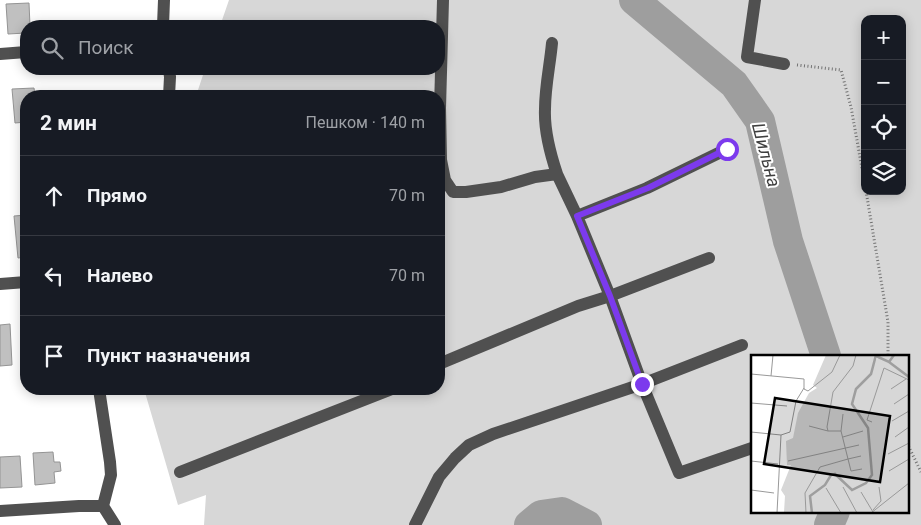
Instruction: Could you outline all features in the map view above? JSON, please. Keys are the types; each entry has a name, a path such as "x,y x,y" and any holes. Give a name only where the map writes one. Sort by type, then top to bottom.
{"street":[{"path":"163,20 164,0"},
{"path":"442,20 443,0"},
{"path":"755,0 747,57 784,64"},
{"path":"552,43 544,109 545,128 550,152 557,174 577,216 610,296 642,384 679,473 751,448"},
{"path":"0,54 20,52"},
{"path":"169,90 170,75"},
{"path":"440,90 441,75"},
{"path":"577,216 648,188 727,149"},
{"path":"445,192 466,192 501,187 535,177 557,174"},
{"path":"445,180 454,192"},
{"path":"445,361 578,306 610,296 709,258"},
{"path":"0,284 20,282"},
{"path":"415,525 439,477 469,445 493,434 642,384 742,345"},
{"path":"100,395 110,462 110,475 103,506 115,525"},
{"path":"180,472 377,395"},
{"path":"0,511 103,506"}],"path":[{"path":"784,64 841,70 851,107 861,163"},
{"path":"867,195 888,322 888,355"},
{"path":"908,445 921,472"}],"shaded area":[{"path":"229,0 921,0 921,525 204,525 206,495 178,505 146,395 445,395 445,90 198,90 203,75 445,75 445,20 222,20"}],"building":[{"path":"29,3 30,20 20,20 20,33 8,34 6,4"},
{"path":"34,88 34,90 20,90 20,123 15,123 12,89"},
{"path":"14,216 20,216 20,258 18,258"},
{"path":"10,324 12,365 0,366 0,325"},
{"path":"53,452 54,462 60,462 61,471 54,472 55,483 35,485 33,453"},
{"path":"20,456 22,487 0,488 0,457"}],"waterway":[{"name":"Шильна","path":"634,0 734,84 760,121 788,241 826,355"},
{"name":"Шильна","path":"529,525 541,515 562,512 587,525"},
{"name":"Шильна","path":"829,525 835,512"}],"route":[{"path":"642,384 610,296 577,216 648,188 727,149"}]}
